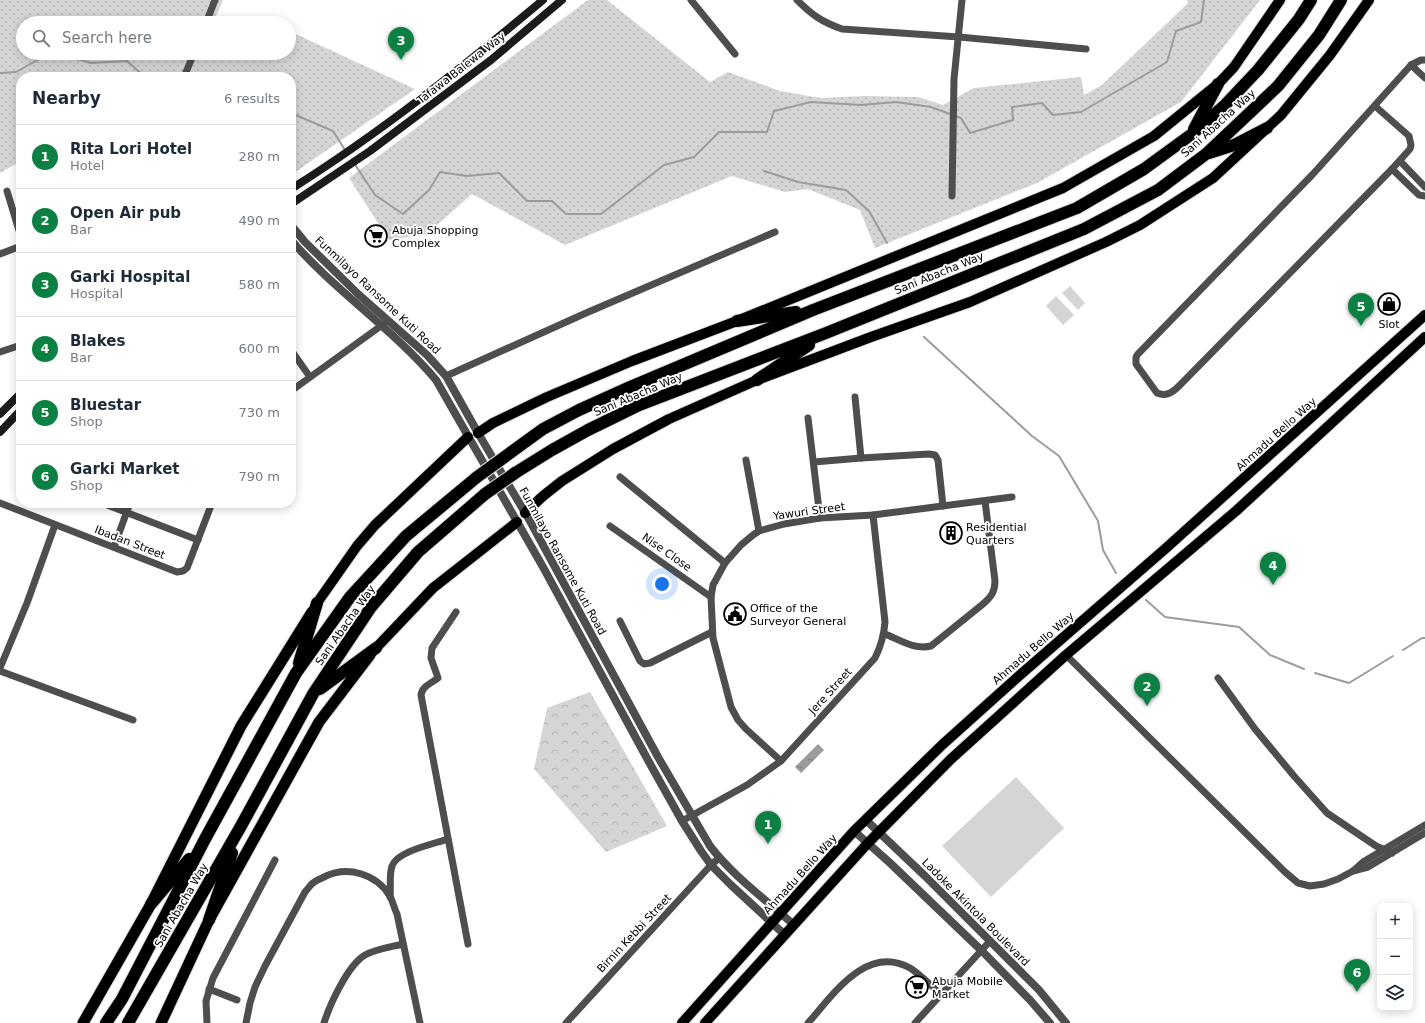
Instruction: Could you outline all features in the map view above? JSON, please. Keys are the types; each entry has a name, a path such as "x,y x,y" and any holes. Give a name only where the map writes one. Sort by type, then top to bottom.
{"highway":[{"name":"Sani Abacha Way","path":"106,1023 122,1000 205,839 296,672 350,597 406,536 478,477 510,453 543,429 579,410 813,310 1077,208 1144,169 1192,134 1224,106 1258,70 1299,19 1311,0"},
{"name":"Sani Abacha Way","path":"128,1023 241,826 313,694 371,607 418,552 485,494 552,450 588,430 637,406 826,334 1084,229 1158,190 1206,154 1278,86 1319,35 1341,0"},
{"path":"1192,134 1218,84"},
{"path":"1206,154 1234,145 1266,128"},
{"path":"737,321 813,310"},
{"path":"757,380 826,334"},
{"path":"296,672 317,603"},
{"path":"83,1023 152,904 241,726 317,603"},
{"path":"313,694 376,648"},
{"path":"161,1023 209,920 319,722 376,648"},
{"path":"209,920 241,826"},
{"path":"152,904 205,839"}],"main road":[{"name":"Tafawa Balewa Way","path":"296,185 328,165 428,93 543,0"},
{"name":"Tafawa Balewa Way","path":"296,201 370,151 491,60 562,0"},
{"path":"478,433 493,423 547,397 632,361 737,321 1063,188 1154,136 1218,84 1234,67 1280,0"},
{"path":"525,513 562,481 613,449 669,419 757,380 970,302 1106,242 1140,225 1213,178 1281,115 1330,55 1368,0"},
{"name":"Ahmadu Bello Way","path":"682,1023 854,832 977,713 1165,550 1425,315"},
{"path":"705,1023 868,843 951,759 1066,654 1236,511 1425,337"},
{"path":"0,414 16,398"},
{"path":"0,432 16,415"},
{"path":"317,603 357,546 375,525 468,437"},
{"path":"376,648 433,588 517,522"}],"street":[{"path":"209,16 215,0"},
{"path":"797,0 812,15 827,24 842,29 959,37 1086,49"},
{"path":"952,196 954,79 962,0"},
{"path":"693,1 735,54"},
{"path":"187,72 191,60"},
{"path":"1375,106 1409,136 1411,145 1410,149 1400,161 1183,382 1167,395 1158,393 1136,364 1136,357 1138,354 1313,174 1411,65 1421,60 1425,60"},
{"path":"1411,65 1425,78"},
{"path":"1400,161 1425,187"},
{"path":"1392,169 1419,195 1425,196"},
{"path":"7,191 16,221"},
{"name":"Funmilayo Ransome Kuti Road","path":"296,231 335,272 427,355 446,376 525,513 691,815 710,846 720,858 794,925"},
{"path":"446,376 586,313 776,232"},
{"name":"Funmilayo Ransome Kuti Road","path":"296,245 330,280 419,360 436,380 468,437 489,470 682,821 701,851 730,885 785,935"},
{"path":"0,254 16,248"},
{"path":"296,387 388,321"},
{"path":"0,352 16,347"},
{"path":"296,357 310,377"},
{"path":"855,397 861,458"},
{"path":"808,418 820,518"},
{"path":"814,462 929,454 935,455 938,460 943,506"},
{"path":"746,460 760,531"},
{"path":"620,477 725,563"},
{"name":"Yawuri Street","path":"780,762 746,729 730,707 712,632 710,597 713,585 725,563 741,545 760,531 784,524 820,518 872,515 1012,498"},
{"path":"885,634 915,647 923,648 931,646 991,597 995,589 995,581 985,501"},
{"name":"Ibadan Street","path":"0,503 177,572 188,568 210,508"},
{"path":"116,508 198,540"},
{"path":"114,547 128,508"},
{"name":"Jere Street","path":"682,821 747,785 780,762 875,658 885,634 885,622 872,515"},
{"path":"55,525 0,670 134,720"},
{"name":"Nise Close","path":"610,526 710,597"},
{"path":"456,612 432,648 431,658 438,678 424,688 422,695 468,944"},
{"path":"620,621 640,661 644,664 650,663 712,632"},
{"path":"1066,654 1298,884 1310,886 1324,884 1353,871 1368,867 1425,833"},
{"path":"1218,678 1255,729 1326,813 1376,846 1392,853"},
{"name":"Ladoke Akintola Boulevard","path":"866,820 1039,990 1066,1023"},
{"path":"1353,871 1362,862 1425,825"},
{"path":"854,832 868,843 982,951 1030,1000 1050,1023"},
{"path":"390,898 392,866 396,859 403,854 448,839"},
{"name":"Birnin Kebbi Street","path":"566,1023 720,858"},
{"path":"207,1023 206,1001 213,978 275,860"},
{"path":"246,1023 253,992 265,966 305,892 314,882 329,875 344,872 359,873 373,879 384,888 390,898 396,914 420,1023"},
{"path":"915,1023 990,941"},
{"path":"324,1023 345,976 353,965 364,956 376,950 403,944"},
{"path":"808,1023 840,986 858,970 871,964 883,962 897,963 911,969 941,994"},
{"path":"209,988 237,1000"}],"green space":[{"path":"0,0 223,0 216,16 16,16 16,60 296,60 296,34 415,89 296,172 296,72 16,72 16,164 0,173"},
{"path":"588,0 607,0 710,82 728,72 780,91 821,98 866,96 918,97 943,105 974,88 1081,77 1084,95 1102,85 1188,3 1187,0 1260,0 1181,102 1037,183 875,248 860,210 808,189 785,192 732,176 565,245 472,194 427,234 389,240 349,178"},
{"path":"1070,286 1085,303 1078,310 1062,293"},
{"path":"1056,296 1074,315 1063,325 1046,306"},
{"path":"590,692 667,826 606,852 534,769 547,708"},
{"path":"1016,777 1064,828 991,897 942,846"}],"water":[{"path":"818,744 824,750 801,773 795,767"}],"waterway":[{"path":"354,163 375,195 403,214 429,190 440,172 467,176 499,173 527,201 552,201 566,214 601,214 664,165 694,157 719,132 767,132 774,111 811,102 861,105 896,102 931,107 961,118 970,133 1013,120 1012,107 1042,103 1053,115 1081,112 1167,62 1176,31 1201,22 1204,0"},
{"path":"16,72 37,60"},
{"path":"81,60 91,63 127,61 139,72"},
{"path":"0,73 16,72"},
{"path":"296,115 333,131 345,150"},
{"path":"764,171 798,182 846,190 869,211 887,243"},
{"path":"924,337 1032,436 1059,456 1098,521 1103,550 1116,573"},
{"path":"1146,600 1165,617 1239,627 1270,655 1304,669"},
{"path":"1403,650 1422,638 1425,638"},
{"path":"1315,673 1349,683 1393,656"}],"place":[{"name":"Garki Hospital","path":"401,60"},
{"name":"Abuja Shopping Complex","path":"376,236"},
{"name":"Slot","path":"1389,304"},
{"name":"Bluestar","path":"1361,326"},
{"name":"Residential Quarters","path":"951,533"},
{"name":"Blakes","path":"1273,585"},
{"name":"Office of the Surveyor General","path":"735,614"},
{"name":"Open Air pub","path":"1147,706"},
{"name":"Rita Lori Hotel","path":"768,844"},
{"name":"Abuja Mobile Market","path":"917,987"},
{"name":"Garki Market","path":"1357,992"}]}
